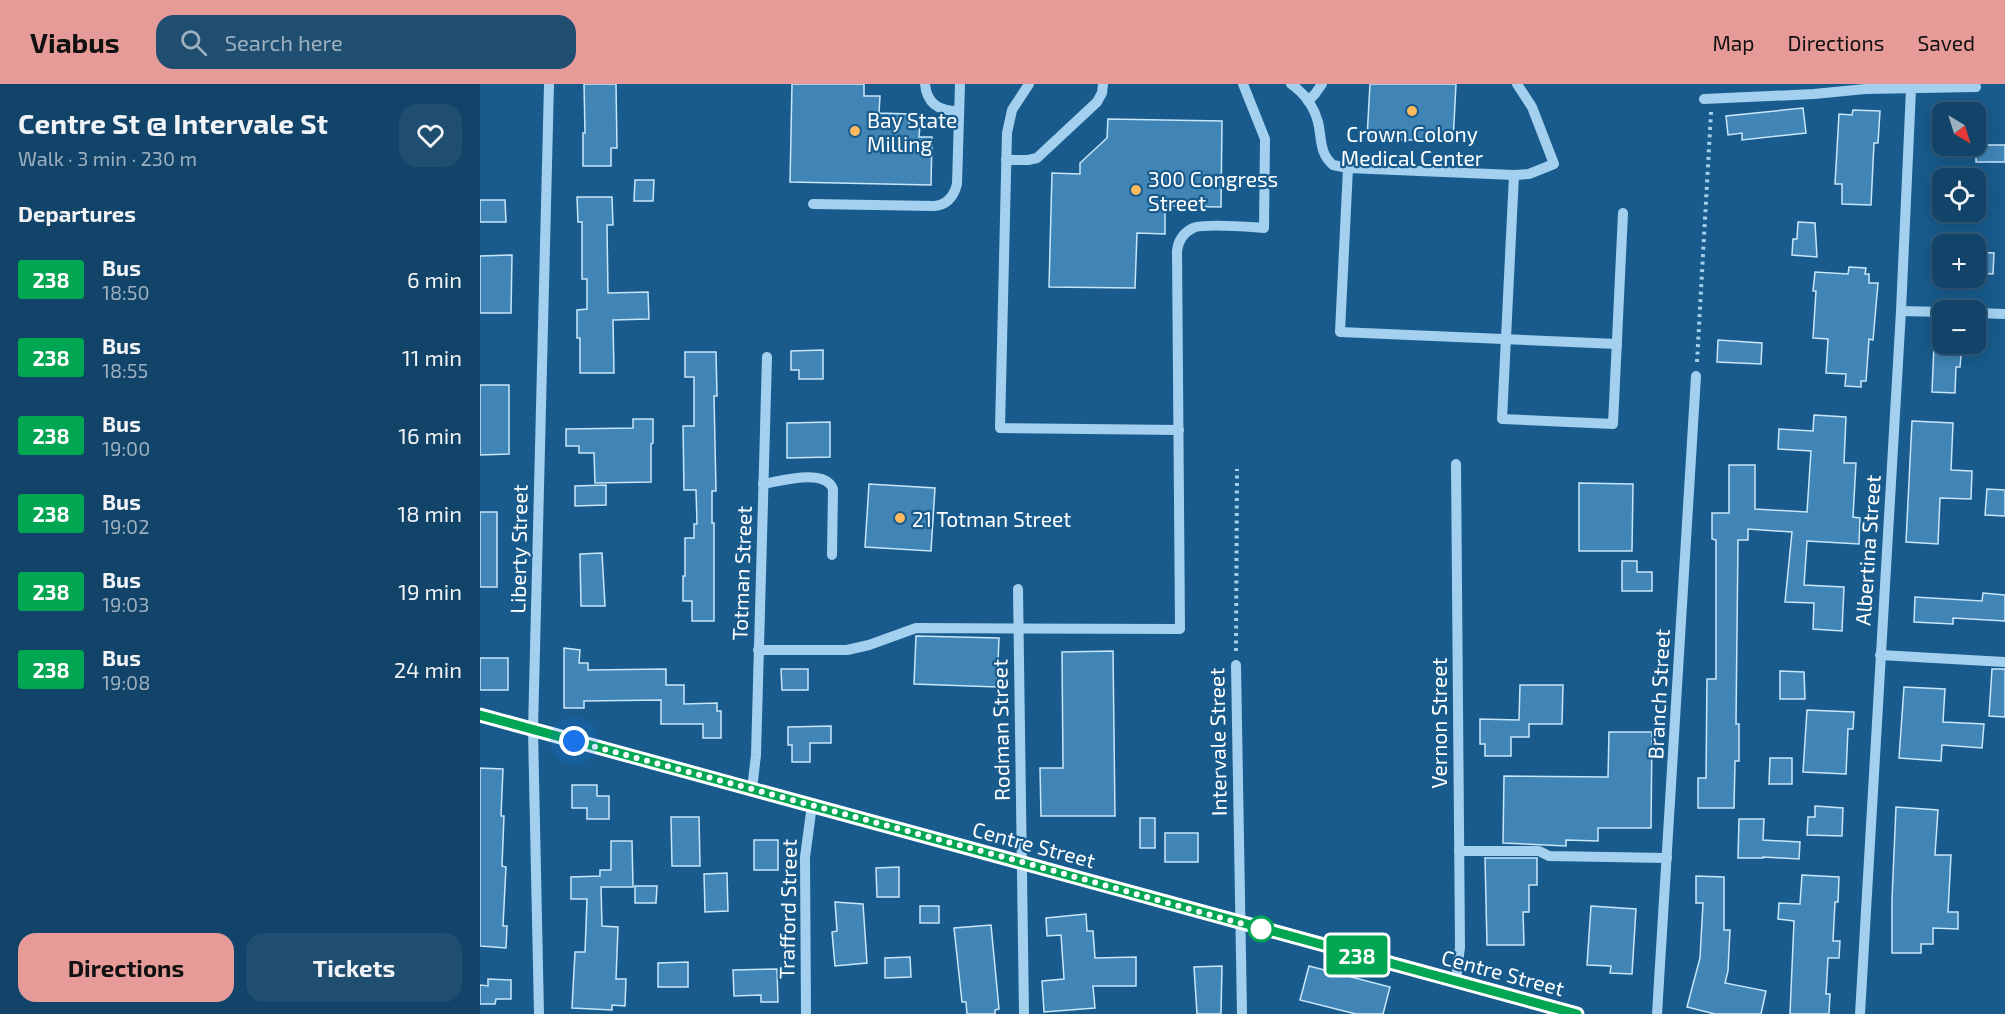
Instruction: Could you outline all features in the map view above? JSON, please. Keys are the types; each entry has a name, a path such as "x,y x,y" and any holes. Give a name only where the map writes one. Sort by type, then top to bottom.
{"main road":[{"name":"Centre Street","path":"480,715 1577,1014"}],"street":[{"name":"Liberty Street","path":"539,1014 533,730 549,84"},
{"path":"925,84 929,98 937,108 958,111"},
{"path":"813,204 934,206 944,204 952,196 957,184 960,84"},
{"path":"1029,84 1018,98 1009,118 1000,428 1179,430"},
{"path":"1006,160 1032,160 1040,156 1096,102 1102,93 1103,84"},
{"path":"758,650 848,650 916,628 1180,629 1176,310 1178,243 1184,234 1197,227 1264,228 1266,144 1243,84"},
{"path":"1291,84 1308,101 1317,120 1325,157 1333,165 1348,168 1514,175 1529,174 1554,164 1532,107 1516,84"},
{"path":"1308,101 1322,84"},
{"path":"1708,99 1865,89 1976,87"},
{"name":"Albertina Street","path":"1860,1014 1901,311 1911,89"},
{"path":"1348,168 1340,332 1617,344"},
{"path":"1514,175 1502,420 1613,424 1623,213"},
{"path":"1901,311 1932,312"},
{"path":"1986,313 2005,314"},
{"name":"Totman Street","path":"752,789 756,755 767,357"},
{"name":"Branch Street","path":"1657,1014 1696,376"},
{"name":"Vernon Street","path":"1456,464 1460,947 1456,981"},
{"path":"763,484 798,477 826,479 831,483 833,489 832,555"},
{"name":"Rodman Street","path":"1018,589 1023,1014"},
{"path":"1880,654 2005,662"},
{"name":"Intervale Street","path":"1236,665 1242,1014"},
{"name":"Trafford Street","path":"806,1014 805,857 812,805"},
{"path":"1459,851 1539,851 1549,856 1667,858"}],"path":[{"path":"1696,376 1708,99"},
{"name":"Intervale Street","path":"1236,665 1237,469"}],"building":[{"path":"584,84 616,84 617,148 611,148 611,166 583,166"},
{"name":"Bay State Milling","path":"792,84 864,84 864,96 880,96 879,113 909,114 909,125 920,125 919,137 932,137 931,185 790,182"},
{"name":"Crown Colony Medical Center","path":"1370,84 1456,84 1453,142 1367,138"},
{"path":"1803,108 1806,133 1742,140 1742,133 1728,135 1726,116"},
{"path":"1853,110 1880,111 1878,143 1874,143 1871,205 1842,204 1842,184 1835,184 1839,114 1852,115"},
{"name":"300 Congress Street","path":"1108,119 1222,121 1221,207 1165,206 1165,234 1137,233 1135,288 1049,287 1052,173 1080,174 1080,163 1107,138"},
{"path":"1986,145 2005,145 2005,162 1976,162 1976,156 1986,156"},
{"path":"635,180 654,180 653,201 634,201"},
{"path":"577,197 612,197 613,225 607,225 608,293 648,292 649,319 613,320 614,373 580,373 577,310 587,309 587,279 582,279 582,222 578,222"},
{"path":"480,200 505,200 506,222 480,222"},
{"path":"1798,222 1815,223 1817,257 1792,255 1793,239 1797,239"},
{"path":"1986,253 1994,253 1993,274 1986,274"},
{"path":"512,255 511,313 480,313 480,256"},
{"path":"1849,267 1866,268 1865,274 1869,274 1869,283 1878,283 1873,340 1869,339 1866,381 1861,381 1861,387 1845,386 1846,374 1826,373 1828,339 1813,338 1815,272 1848,274"},
{"path":"1718,340 1762,343 1761,364 1717,362"},
{"path":"823,350 823,379 799,379 799,370 791,370 791,351"},
{"path":"685,352 716,352 717,396 714,396 716,491 712,491 714,621 692,621 692,601 683,601 685,538 694,538 694,524 697,524 696,490 684,490 683,426 694,426 694,377 685,377"},
{"path":"1934,354 1961,354 1960,367 1956,367 1955,393 1932,392"},
{"path":"480,385 509,385 509,454 480,455"},
{"path":"1814,415 1846,417 1844,463 1856,463 1853,517 1860,518 1859,544 1807,541 1804,585 1844,587 1842,631 1813,629 1814,603 1785,602 1792,532 1748,529 1748,540 1738,540 1736,724 1739,724 1739,761 1735,761 1734,808 1698,808 1698,778 1706,778 1707,679 1716,679 1716,540 1712,539 1712,513 1729,513 1729,465 1755,465 1755,509 1807,512 1811,451 1778,449 1779,429 1813,431"},
{"path":"633,419 653,419 651,482 595,483 594,453 579,453 579,446 566,446 566,429 633,428"},
{"path":"1912,421 1953,423 1951,470 1972,471 1971,499 1940,498 1938,544 1906,542"},
{"path":"830,422 830,457 787,458 787,423"},
{"path":"1579,483 1633,484 1632,551 1579,551"},
{"name":"21 Totman Street","path":"869,484 935,488 931,551 865,547"},
{"path":"606,485 606,505 575,506 575,486"},
{"path":"1987,489 2005,490 2005,516 1985,515"},
{"path":"480,512 497,512 497,587 480,587"},
{"path":"602,553 605,606 581,606 580,554"},
{"path":"1622,561 1637,561 1637,572 1652,572 1652,591 1622,591"},
{"path":"1983,593 2005,595 2005,621 1953,618 1953,624 1914,622 1915,597 1982,601"},
{"path":"916,636 999,638 997,687 914,684"},
{"path":"564,648 580,650 579,663 588,663 588,670 666,669 666,685 684,685 684,704 717,703 717,711 721,711 721,738 703,738 703,724 661,724 661,700 584,701 584,708 564,708"},
{"path":"1113,651 1115,816 1041,816 1040,768 1063,768 1062,652"},
{"path":"480,658 508,658 508,690 480,690"},
{"path":"781,669 808,669 808,690 782,690"},
{"path":"1992,669 2005,669 2005,717 1989,716"},
{"path":"1780,671 1804,672 1805,699 1780,699"},
{"path":"1520,685 1563,685 1562,724 1529,724 1529,737 1511,737 1511,756 1485,756 1485,744 1480,744 1480,719 1519,720"},
{"path":"1904,687 1945,689 1943,722 1984,724 1982,748 1942,745 1941,761 1899,758"},
{"path":"1807,710 1854,712 1853,729 1848,729 1846,774 1803,772"},
{"path":"831,726 831,743 810,743 810,762 792,762 792,745 788,745 788,727"},
{"path":"1609,732 1652,732 1651,828 1598,828 1598,841 1566,840 1566,846 1503,843 1504,776 1608,777"},
{"path":"1770,758 1792,758 1792,784 1769,784"},
{"path":"480,768 503,769 501,816 504,816 502,866 506,867 503,926 507,926 506,948 480,946"},
{"path":"572,785 597,785 597,796 609,796 609,819 587,819 587,808 572,808"},
{"path":"1815,806 1843,808 1842,836 1807,835 1808,817 1815,817"},
{"path":"1896,807 1938,810 1935,855 1951,855 1948,912 1958,912 1958,929 1933,928 1933,944 1921,944 1921,953 1892,953"},
{"path":"671,817 699,817 700,866 672,866"},
{"path":"1140,818 1155,818 1155,848 1140,848"},
{"path":"1739,819 1764,819 1763,840 1800,842 1799,859 1738,858"},
{"path":"1165,833 1198,833 1198,862 1165,862"},
{"path":"754,840 778,840 778,870 754,870"},
{"path":"611,841 632,841 633,887 601,887 602,926 618,927 616,979 626,979 625,1006 612,1005 612,1010 572,1008 575,952 585,952 587,899 571,899 571,877 600,876 600,870 611,870"},
{"path":"1485,858 1537,858 1537,885 1529,885 1529,912 1523,912 1524,945 1487,945"},
{"path":"899,867 899,897 877,897 876,868"},
{"path":"727,873 728,911 705,912 704,874"},
{"path":"1802,875 1839,877 1833,941 1840,941 1839,958 1828,958 1826,994 1830,994 1829,1014 1790,1014 1794,921 1778,919 1779,903 1800,904"},
{"path":"1696,876 1724,877 1724,930 1730,930 1728,971 1725,983 1766,991 1761,1014 1715,1014 1687,1007 1700,958 1703,903 1696,903"},
{"path":"635,886 657,886 656,903 635,903"},
{"path":"835,902 863,904 867,963 835,966 832,932 837,931"},
{"path":"920,906 939,906 939,923 920,923"},
{"path":"1591,906 1636,909 1632,974 1610,973 1611,966 1587,965"},
{"path":"1086,914 1087,931 1093,931 1095,958 1136,957 1136,986 1093,986 1095,1008 1044,1012 1042,981 1064,979 1061,935 1047,936 1046,918"},
{"path":"991,925 999,1009 995,1010 995,1014 967,1014 966,1002 962,1002 954,928"},
{"path":"910,957 911,977 885,978 885,958"},
{"path":"688,962 688,987 658,987 658,963"},
{"path":"1222,966 1221,1014 1197,1014 1194,967"},
{"path":"1309,966 1390,987 1383,1014 1356,1014 1300,1000"},
{"path":"777,969 778,1002 761,1002 761,995 734,996 733,970"},
{"path":"488,979 511,980 511,999 496,999 495,1004 480,1004 480,985 488,986"}],"bus line":[{"name":"238","path":"480,715 1577,1014"}],"place":[{"name":"Crown Colony Medical Center","path":"1412,111"},
{"name":"Bay State Milling","path":"855,131"},
{"name":"300 Congress Street","path":"1136,190"},
{"name":"21 Totman Street","path":"900,518"}],"route":[{"path":"574,741 1261,929"}]}
